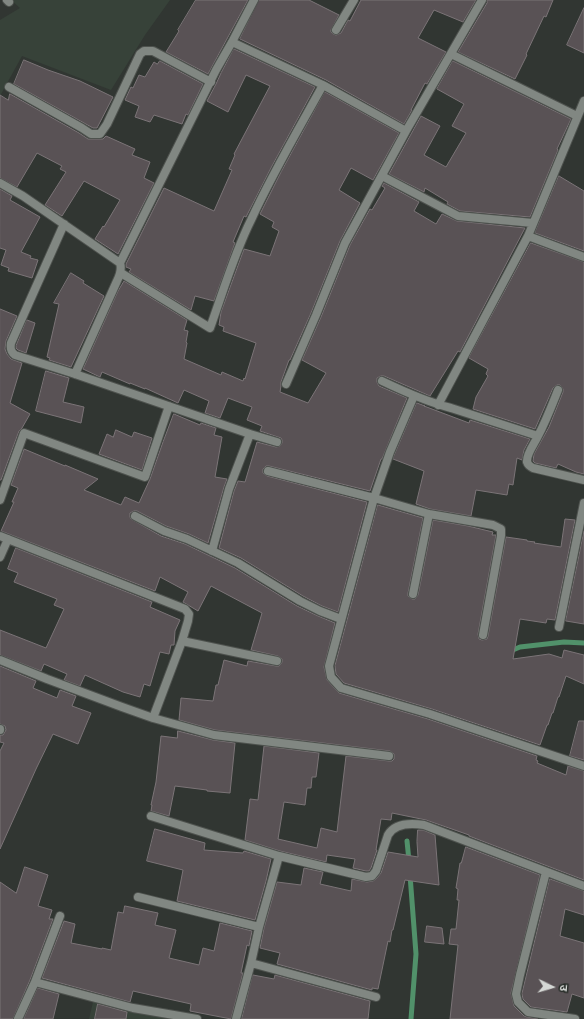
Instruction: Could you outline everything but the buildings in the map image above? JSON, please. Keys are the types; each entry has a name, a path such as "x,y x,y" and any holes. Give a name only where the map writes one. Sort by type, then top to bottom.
{"street":[{"path":"75,374 121,273 120,263 216,70 254,0"},
{"path":"336,30 354,0"},
{"path":"286,384 345,243 406,131 482,0"},
{"path":"232,42 323,85 406,131"},
{"path":"9,87 91,134 100,134 107,124 140,54 144,51 153,51 211,82"},
{"path":"451,54 577,116"},
{"path":"121,273 210,328 230,270 250,220 323,85"},
{"path":"438,405 528,236 584,100"},
{"path":"382,176 458,216 533,223"},
{"path":"0,183 23,196 120,263"},
{"path":"64,224 11,343 10,348 12,352 15,355 277,442"},
{"path":"528,236 584,257"},
{"path":"382,381 438,405 538,436"},
{"path":"558,390 531,449 527,462 533,468 584,480"},
{"path":"414,396 390,452 374,498 329,666 331,677 341,688 430,714 584,766"},
{"path":"0,500 24,433 145,477 169,406"},
{"path":"212,551 229,489 250,434"},
{"path":"268,471 374,498 429,514 493,525 501,529 483,635"},
{"path":"559,626 584,503"},
{"path":"413,594 429,514"},
{"path":"135,516 164,531 187,539 238,563 300,601 341,619"},
{"path":"0,557 4,538 185,609 189,614 188,621 153,718"},
{"path":"182,641 277,661"},
{"path":"0,660 83,693 153,718 214,735 389,756"},
{"path":"151,816 279,856 366,877 372,876 376,871 391,830 396,826 414,823 424,825 584,886"},
{"path":"236,1019 259,927 279,856"},
{"path":"546,872 516,994 518,1002 528,1012 576,1019"},
{"path":"138,897 259,927"},
{"path":"18,1019 60,916"},
{"path":"251,963 376,997"},
{"path":"34,982 133,1008 197,1019"}],"shaded area":[{"path":"11,0 170,0 145,35 111,90 22,56 0,96 0,20 20,8"},
{"path":"93,1002 178,1019 89,1019"}],"waterway":[{"path":"508,652 520,647 564,642 584,643"},
{"path":"407,841 409,861"},
{"path":"410,875 416,954 411,1019"}]}
